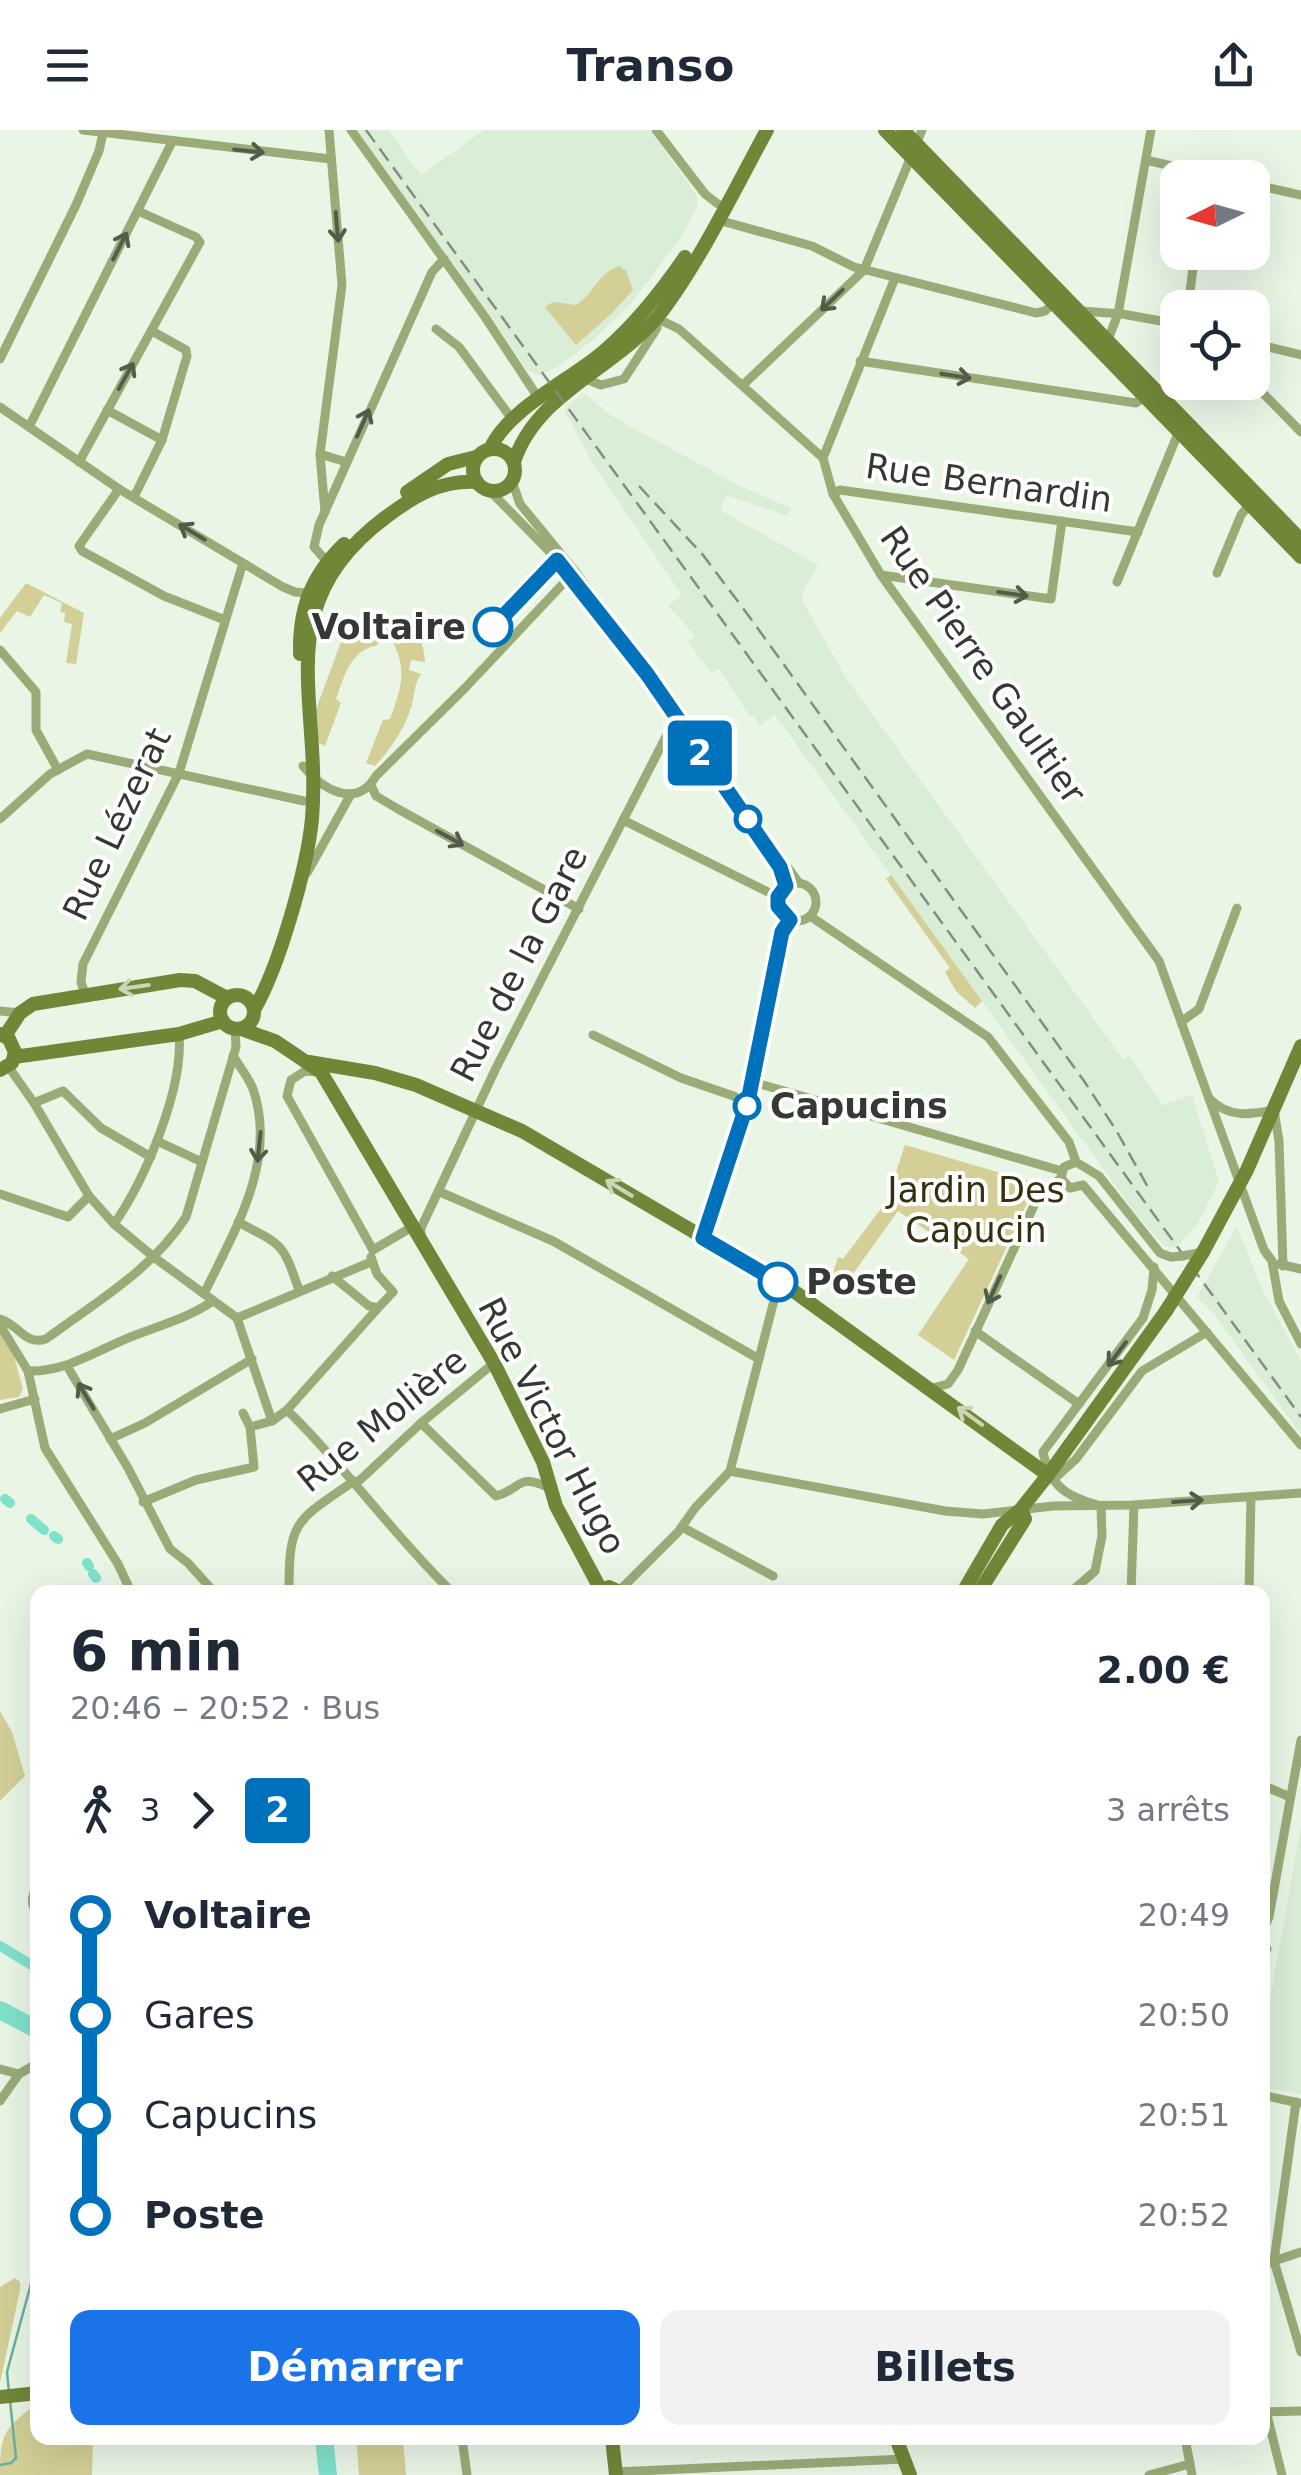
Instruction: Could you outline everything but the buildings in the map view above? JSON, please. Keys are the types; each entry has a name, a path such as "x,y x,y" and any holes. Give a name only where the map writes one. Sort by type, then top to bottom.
{"main road":[{"path":"274,1041 254,1014 250,1000 195,981 180,980 33,1004 20,1012 2,1034 12,1043 7,1065 233,1026 254,1014 298,889 304,857 308,802 302,596 376,524 432,487 502,489 512,481 514,462 526,432 543,404 651,306 718,212 756,130"},
{"path":"307,771 311,618 331,565 353,535 412,489 448,464 476,458 490,448 512,420 586,379 656,318 767,130"},
{"path":"886,130 916,143 1054,303 1144,396 1301,540"},
{"path":"903,130 1107,342 1254,500 1301,557"},
{"path":"490,448 504,451 514,462"},
{"path":"476,458 472,470 483,486"},
{"path":"272,967 221,1006 233,1026 274,1041 315,1067 375,1073 416,1085 522,1131 778,1282 932,1388 1051,1478"},
{"path":"982,1585 1023,1514 1203,1252 1240,1186 1301,1046"},
{"name":"Rue Victor Hugo","path":"315,1067 494,1363 544,1462 549,1488 597,1585"},
{"path":"967,1585 1002,1525 1023,1514"},
{"path":"0,2397 30,2394"},
{"path":"613,2445 616,2474"},
{"path":"899,2445 910,2475"}],"street":[{"path":"83,130 331,159"},
{"path":"324,512 320,454 342,285 329,130"},
{"path":"351,130 543,404"},
{"path":"656,130 718,212 812,246 864,270 1036,313 1054,303"},
{"path":"1107,342 1118,314 1151,130"},
{"path":"0,359 76,205 103,132"},
{"path":"28,426 172,142"},
{"path":"743,385 864,270 916,143"},
{"path":"1146,160 1160,164"},
{"path":"1270,188 1301,195"},
{"path":"79,462 200,242 138,211"},
{"path":"331,565 314,547 324,512 432,272 444,259"},
{"path":"656,318 678,328 822,458 895,278"},
{"path":"1076,310 1160,321"},
{"path":"586,379 602,385 624,379 657,328 656,318"},
{"path":"436,329 459,347 512,420"},
{"path":"134,498 162,440 187,356 186,350 152,330"},
{"path":"1270,347 1301,355"},
{"path":"860,360 1136,403 1144,396"},
{"path":"1270,400 1301,432"},
{"path":"0,407 118,489 302,596 311,618"},
{"path":"107,410 162,440"},
{"path":"1117,582 1179,431"},
{"path":"320,454 346,462"},
{"name":"Rue Pierre Gaultier","path":"822,458 833,494 882,575 1159,961 1204,1092 1264,1250 1272,1261 1279,1301 1301,1344"},
{"path":"512,481 520,504 562,554 624,648 646,672 799,882 809,886 815,895 816,906 810,916 790,920 780,911 778,897 786,886 799,882"},
{"path":"483,486 521,519 572,574 646,667 646,672"},
{"path":"118,489 79,546 82,551 164,596 225,620"},
{"name":"Rue Bernardin","path":"833,494 840,490 1138,532"},
{"path":"1218,574 1241,515 1254,500"},
{"path":"882,575 1051,599 1062,522"},
{"name":"Rue Lézerat","path":"85,994 81,982 83,964 178,774 243,562"},
{"path":"307,771 328,790 351,794 370,786 572,574"},
{"path":"0,650 36,692 36,730 58,770"},
{"path":"670,707 776,859 786,886"},
{"name":"Rue de la Gare","path":"417,1232 676,719"},
{"path":"0,819 58,770 87,754 308,802"},
{"path":"370,786 376,796 398,809 579,909"},
{"path":"298,889 351,794"},
{"path":"623,820 778,897"},
{"path":"1181,1022 1198,1009 1237,908"},
{"path":"810,916 988,1037 1069,1142 1088,1176 1083,1186"},
{"path":"703,1238 748,1101 782,932 790,920"},
{"path":"0,1011 20,1012"},
{"path":"128,1585 45,1448 28,1371 0,1322 7,1321 26,1338 37,1342 46,1339 155,1258 186,1216 234,1056 233,1026"},
{"path":"114,1224 130,1200 157,1141 178,1068 178,1034"},
{"path":"593,1035 681,1078 748,1101"},
{"path":"28,1371 67,1366 130,1337 190,1316 209,1298 252,1183 262,1139 252,1086 234,1056"},
{"path":"7,1065 89,1196 114,1224 236,1318 272,1421"},
{"path":"250,1427 272,1421 287,1410 393,1292 368,1259 287,1096 288,1084 297,1074 315,1067"},
{"path":"753,1082 1062,1175 1070,1188 1083,1186"},
{"path":"34,1103 63,1091 101,1128 150,1157"},
{"path":"1204,1092 1213,1103 1230,1112 1247,1115 1274,1110 1279,1141 1283,1266"},
{"path":"157,1141 202,1162"},
{"path":"932,1388 948,1384 1037,1199 1062,1175 1067,1164 1080,1165 1099,1176 1160,1253 1171,1257 1203,1252"},
{"path":"1083,1186 1301,1445"},
{"path":"440,1192 540,1234 759,1359"},
{"path":"0,1194 68,1217 89,1196"},
{"path":"238,1222 277,1242 286,1251 299,1290"},
{"path":"236,1318 368,1259 417,1232"},
{"path":"1272,1261 1301,1269"},
{"path":"1101,1506 1070,1495 1051,1478 1043,1452 1143,1318 1154,1267"},
{"path":"332,1276 369,1306 378,1308"},
{"path":"627,1585 730,1471 778,1282"},
{"path":"975,1332 1079,1404"},
{"path":"1051,1478 1076,1459 1142,1370 1207,1332"},
{"path":"110,1439 145,1423 252,1359"},
{"name":"Rue Molière","path":"289,1585 289,1547 301,1520 360,1480 494,1363"},
{"path":"67,1366 170,1549 208,1585"},
{"path":"0,1409 35,1399"},
{"path":"287,1410 324,1446 351,1483 445,1585"},
{"path":"144,1502 196,1480 254,1467 250,1427 243,1413"},
{"path":"421,1423 496,1496 506,1494 520,1480 530,1479 549,1488"},
{"path":"730,1471 945,1512 984,1514 1301,1493"},
{"path":"1249,1585 1251,1497"},
{"path":"1130,1585 1134,1505"},
{"path":"1080,1585 1095,1572 1102,1536 1101,1506"},
{"path":"984,1514 993,1538"},
{"path":"682,1527 773,1576"},
{"path":"1270,1885 1301,1740"},
{"path":"1270,1789 1290,1797"},
{"path":"1288,1812 1301,1814"},
{"path":"0,2101 19,2074 30,2067"},
{"path":"0,2069 19,2074"},
{"path":"1270,2097 1299,2102 1270,2253"},
{"path":"1270,2262 1301,2252"},
{"path":"1270,2268 1301,2352"},
{"path":"1270,2412 1301,2411"},
{"path":"1270,2431 1282,2475"},
{"path":"463,2445 467,2475"},
{"path":"1149,2475 1190,2470 1186,2445"},
{"path":"616,2474 904,2459"}],"shaded area":[{"path":"355,130 388,130 421,175 484,130 650,130 697,196 697,208 682,235 630,305 559,366 539,375 527,370"},
{"path":"583,393 615,418 740,486 791,508 787,516 726,495 720,510 818,565 802,594 803,602 846,678 1123,1059 1129,1055 1163,1105 1192,1095 1219,1182 1197,1225 1176,1248 1164,1246 1136,1214 775,715 760,725 750,717 719,669 711,673 688,642 695,636 668,606 682,595 592,462 564,410"},
{"path":"1237,1226 1261,1287 1301,1361 1301,1435 1214,1314 1197,1297"},
{"path":"1301,1825 1301,2094 1270,2088 1270,2000"}],"green space":[{"path":"619,266 626,271 633,290 576,345 545,307 553,302 576,305"},
{"path":"26,583 84,613 76,664 66,663 72,624 64,622 62,603 44,595 30,617 17,611 0,633 0,618"},
{"path":"386,616 414,632 422,645 425,662 411,660 409,670 421,674 409,713 375,766 366,763 383,720 390,719 401,680 400,661 392,640 382,639 367,648 349,666 325,746 316,742 315,712 348,631 370,617"},
{"path":"891,875 982,1001 975,1008 956,991 945,972 950,968 886,879"},
{"name":"Jardin Des Capucin","path":"905,1145 1035,1186 954,1360 918,1335 969,1259 898,1211 845,1285 832,1276 838,1257 843,1259 886,1202"},
{"path":"0,1333 14,1356 23,1389 19,1397 0,1400"},
{"path":"0,1711 12,1732 25,1776 0,1801"},
{"path":"15,2278 20,2282 20,2290 0,2383 0,2287"},
{"path":"30,2409 30,2445 93,2445 92,2475 0,2475 3,2440"},
{"path":"357,2445 404,2445 406,2475 359,2475"}],"waterway":[{"path":"5,1499 10,1503"},
{"path":"31,1519 44,1530"},
{"path":"54,1536 58,1539"},
{"path":"93,1574 96,1578"},
{"path":"0,1946 30,1964"},
{"path":"0,2010 30,2026"},
{"path":"9,2392 7,2372 30,2287"},
{"path":"0,2465 16,2458 10,2400"},
{"path":"325,2445 328,2475"}],"railway":[{"path":"366,130 1301,1417"},
{"path":"639,486 703,555 751,619 1084,1081 1149,1189"}],"bus line":[{"name":"2","path":"493,627 557,560 647,674 784,874 786,886 778,897 778,906 790,920 782,932 748,1101 703,1238 778,1282"}],"place":[{"name":"Voltaire","path":"493,627"},
{"name":"Capucins","path":"747,1106"},
{"name":"Poste","path":"778,1282"}]}
